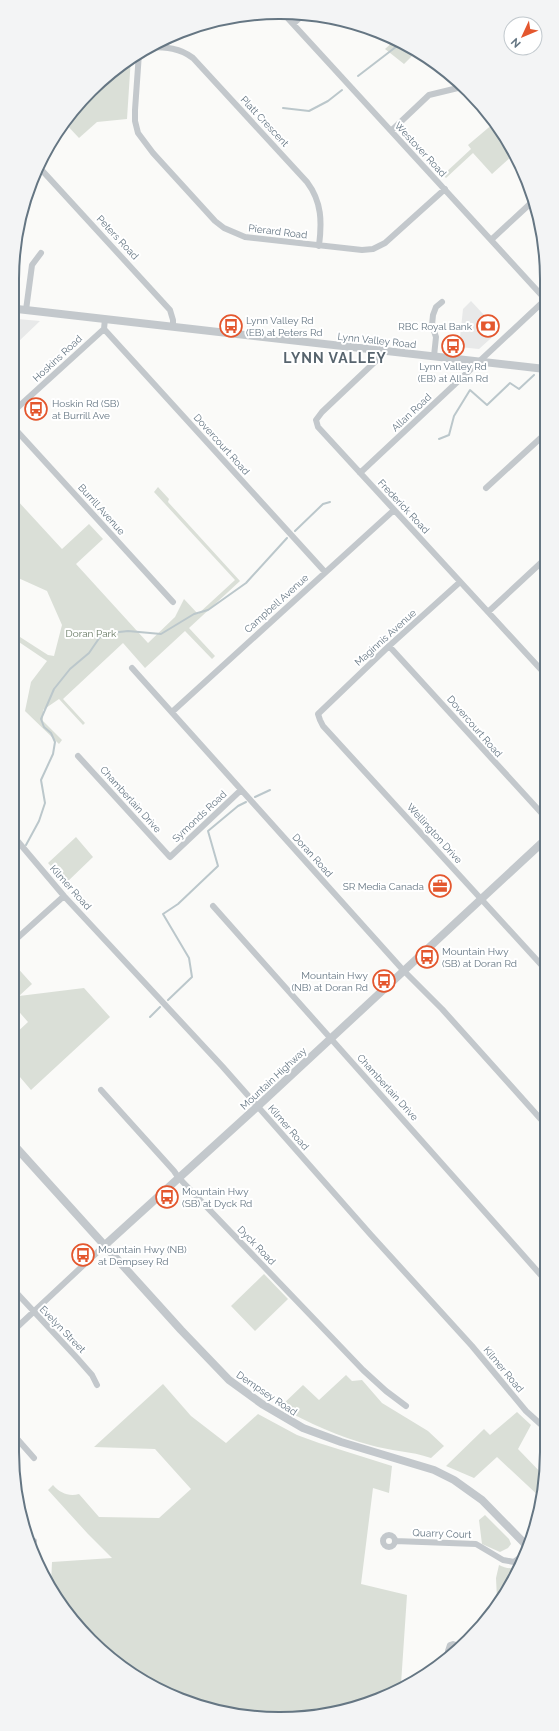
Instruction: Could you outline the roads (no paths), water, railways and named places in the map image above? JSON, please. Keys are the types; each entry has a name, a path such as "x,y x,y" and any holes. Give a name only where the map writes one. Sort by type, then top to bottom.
{"street":[{"name":"Westover Road","path":"289,20 540,294"},
{"path":"293,24 297,20"},
{"name":"Platt Crescent","path":"161,48 176,49 185,52 193,58 308,182 316,196 320,210 319,246"},
{"name":"Pierard Road","path":"138,61 135,110 135,121 138,133 153,153 215,221 224,228 245,237 367,250 380,246 445,190"},
{"path":"391,131 429,95 457,89"},
{"name":"Peters Road","path":"43,171 170,310 173,326"},
{"path":"491,240 529,205"},
{"path":"26,310 32,266 41,252"},
{"path":"434,356 436,337 432,325 433,315 436,307 442,302"},
{"name":"Allan Road","path":"360,473 540,304"},
{"name":"Lynn Valley Road","path":"19,309 540,367"},
{"path":"104,329 105,319"},
{"name":"Hoskins Road","path":"19,406 104,329"},
{"name":"Dovercourt Road","path":"104,329 325,572"},
{"name":"Frederick Road","path":"381,350 379,358 322,412 316,420 318,427 540,668"},
{"name":"Burrill Avenue","path":"19,433 173,602"},
{"path":"486,488 540,439"},
{"name":"Campbell Avenue","path":"172,712 394,510"},
{"path":"488,612 540,564"},
{"name":"Maginnis Avenue","path":"323,708 460,582"},
{"name":"Dovercourt Road","path":"389,646 540,811"},
{"name":"Doran Road","path":"132,668 403,970 442,1009 540,1118"},
{"name":"Wellington Drive","path":"323,708 318,714 323,726 540,964"},
{"name":"Chamberlain Drive","path":"78,756 170,856"},
{"name":"Symonds Road","path":"170,856 241,790"},
{"name":"Kilmer Road","path":"19,843 64,896 258,1106 370,1235 472,1346 526,1411 540,1424"},
{"name":"Mountain Highway","path":"19,1325 540,844"},
{"path":"19,936 64,896"},
{"name":"Chamberlain Drive","path":"214,906 540,1274"},
{"name":"Dyck Road","path":"101,1090 178,1177 363,1370 386,1391 406,1406"},
{"name":"Dempsey Road","path":"19,1151 229,1380 257,1401 291,1422 320,1435 434,1470 449,1478 482,1500 523,1543"},
{"name":"Evelyn Street","path":"19,1296 92,1375 97,1385"},
{"path":"19,1441 34,1458"},
{"name":"Quarry Court","path":"395,1541 476,1544 503,1560 514,1562 516,1561"}],"waterway":[{"path":"358,76 396,47"},
{"path":"283,108 309,111 328,101 342,90"},
{"path":"439,439 449,435 454,416 470,390 487,405 510,383 519,389 534,375"},
{"path":"295,531 323,504 330,502"},
{"path":"26,845 39,821 45,803 41,780 53,754 55,742 51,733 44,727 41,719 54,689 70,669 89,653 102,634 128,631 161,634 194,614 208,610 246,583 287,538"},
{"path":"255,797 270,790"},
{"path":"168,1000 192,977 189,958 163,914 178,904 218,866 208,831 238,806 246,802"},
{"path":"150,1017 160,1007"}],"place":[{"name":"Lynn Valley Rd (EB) at Peters Rd","path":"231,326"},
{"name":"RBC Royal Bank","path":"488,326"},
{"name":"Lynn Valley Rd (EB) at Allan Rd","path":"453,346"},
{"name":"Hoskin Rd (SB) at Burrill Ave","path":"36,409"},
{"name":"SR Media Canada","path":"440,886"},
{"name":"Mountain Hwy (SB) at Doran Rd","path":"427,957"},
{"name":"Mountain Hwy (NB) at Doran Rd","path":"384,981"},
{"name":"Mountain Hwy (SB) at Dyck Rd","path":"167,1197"},
{"name":"Mountain Hwy (NB) at Dempsey Rd","path":"83,1255"}],"district":[{"name":"LYNN VALLEY","path":"335,358"}],"park label":[{"name":"Doran Park","path":"91,633"}]}
